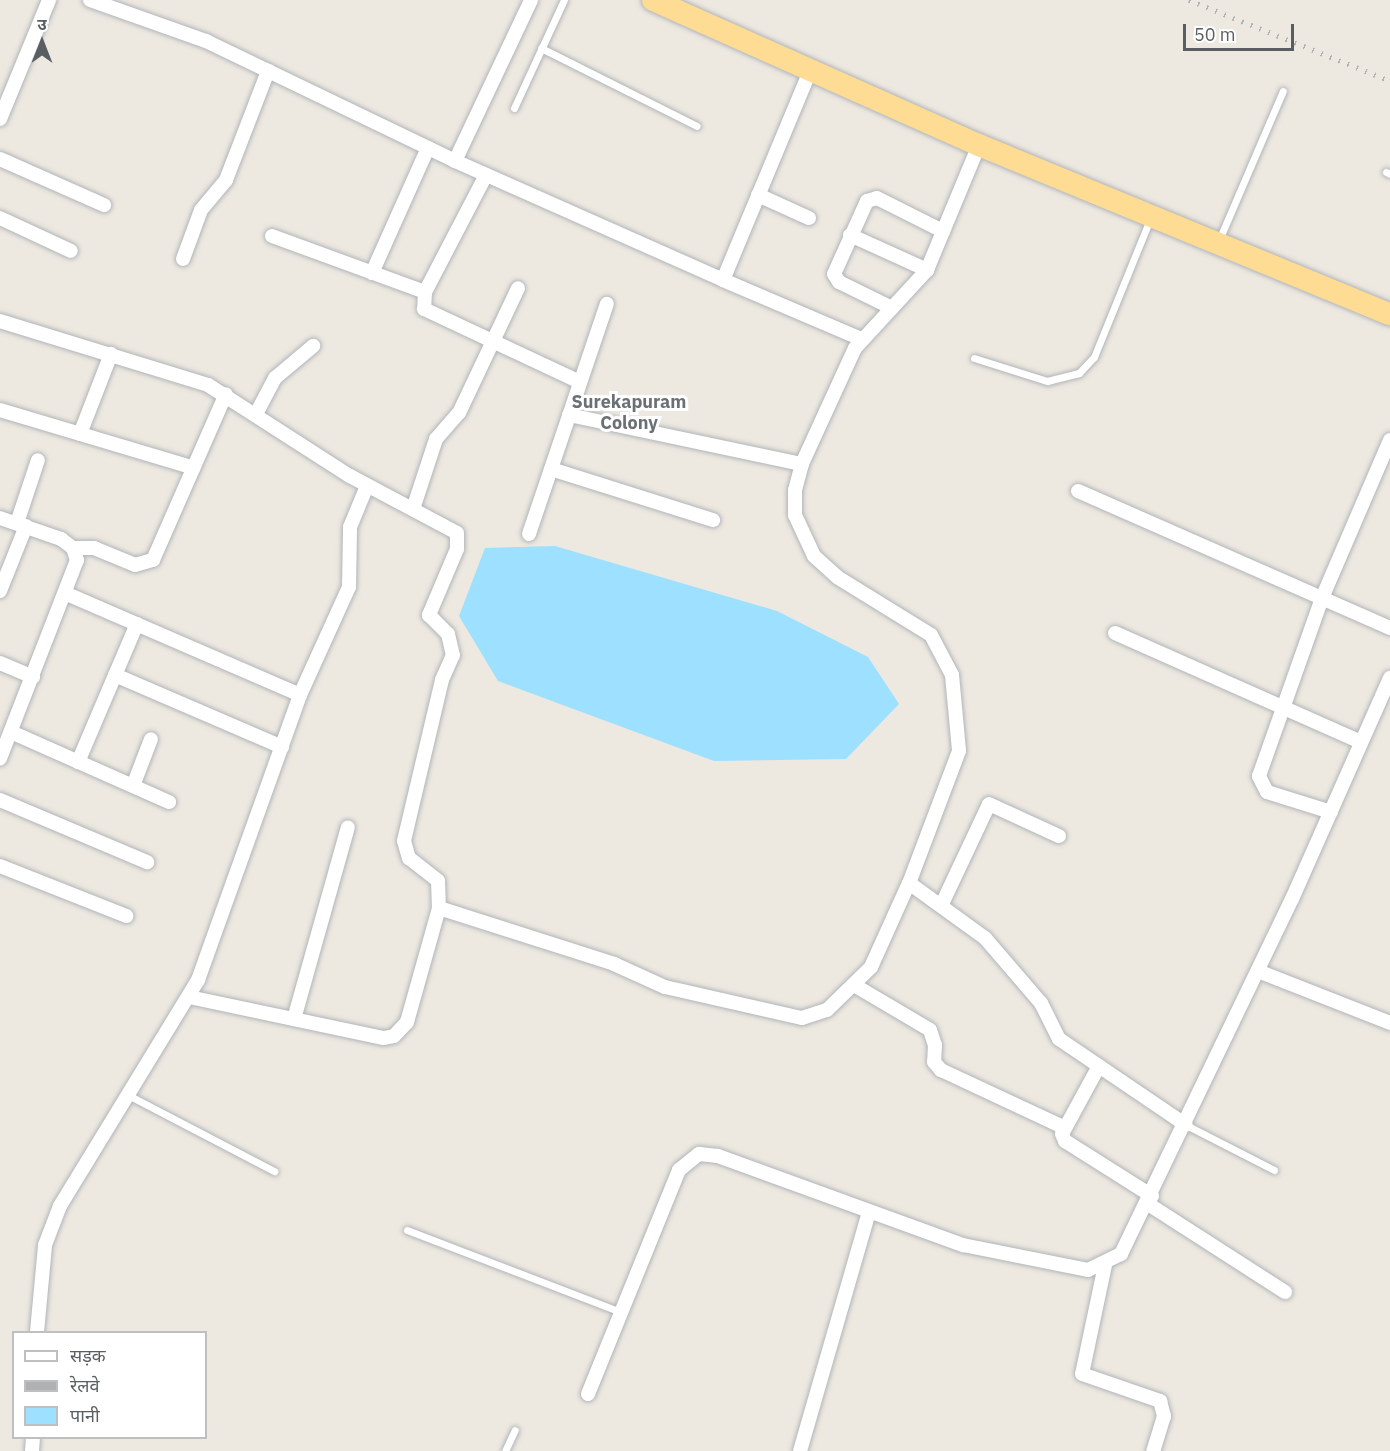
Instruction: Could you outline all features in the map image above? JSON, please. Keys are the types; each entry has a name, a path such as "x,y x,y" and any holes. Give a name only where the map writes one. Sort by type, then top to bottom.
{"highway":[{"path":"653,0 979,145 1390,314"}],"street":[{"path":"0,120 49,0"},
{"path":"90,0 206,41 454,161 861,339"},
{"path":"454,161 531,0"},
{"path":"723,280 811,69"},
{"path":"183,259 201,210 226,180 268,71"},
{"path":"438,908 600,960 665,987 802,1018 827,1010 854,985 880,955 959,751 952,675 930,634 837,577 814,556 795,515 795,490 802,464 861,339 927,270 979,145"},
{"path":"372,273 428,148"},
{"path":"0,159 104,205"},
{"path":"486,175 425,292 424,309 580,382"},
{"path":"758,195 809,218"},
{"path":"892,308 836,279 835,268 871,198 943,231"},
{"path":"0,218 71,250"},
{"path":"272,236 425,292"},
{"path":"850,236 927,270"},
{"path":"414,510 436,440 459,413 518,288"},
{"path":"529,534 607,304"},
{"path":"0,321 111,354 226,394 367,486 451,529 459,540 429,615 448,634 453,655 442,680 404,840 409,858 438,881 438,908 403,1031 384,1038 189,997"},
{"path":"256,414 275,378 313,346"},
{"path":"80,434 111,354"},
{"path":"0,518 73,548 94,548 146,566 153,560 226,394"},
{"path":"0,410 194,468"},
{"path":"569,415 802,464"},
{"path":"1330,812 1267,792 1259,783 1322,598 1390,440"},
{"path":"0,591 38,460"},
{"path":"551,469 712,520"},
{"path":"37,1331 45,1245 60,1206 189,997 210,950 300,695 349,587 350,527 367,486"},
{"path":"1078,491 1390,628"},
{"path":"0,759 67,594 77,560 73,548"},
{"path":"67,594 300,695"},
{"path":"78,762 137,624"},
{"path":"1115,633 1361,742"},
{"path":"0,663 33,677"},
{"path":"115,675 282,747"},
{"path":"588,1394 679,1170 699,1154 718,1156 963,1245 1065,1268 1105,1265 1121,1254 1150,1200 1258,972 1390,678"},
{"path":"11,732 169,802"},
{"path":"133,786 151,739"},
{"path":"0,800 147,862"},
{"path":"942,904 989,804 1059,836"},
{"path":"294,1019 348,827"},
{"path":"0,866 126,916"},
{"path":"909,883 976,929 1034,994 1059,1039 1186,1125"},
{"path":"1258,972 1390,1023"},
{"path":"854,985 930,1030 935,1044 934,1062 941,1070 1063,1127"},
{"path":"1099,1066 1063,1127 1065,1141 1285,1292"},
{"path":"800,1451 869,1212"},
{"path":"1105,1265 1082,1374 1160,1401 1164,1416 1153,1451"}],"lane":[{"path":"514,108 564,0"},
{"path":"541,48 698,126"},
{"path":"1218,243 1283,91"},
{"path":"974,358 1047,381 1079,373 1094,357 1151,215"},
{"path":"128,1095 274,1171"},
{"path":"1186,1125 1274,1170"},
{"path":"406,1230 621,1312"},
{"path":"505,1451 515,1430"}],"water":[{"path":"555,546 777,611 868,657 899,704 846,759 714,761 498,681 459,616 485,548"}],"railway":[{"path":"1189,0 1390,81"}],"district":[{"name":"Surekapuram Colony","path":"629,413"}]}
